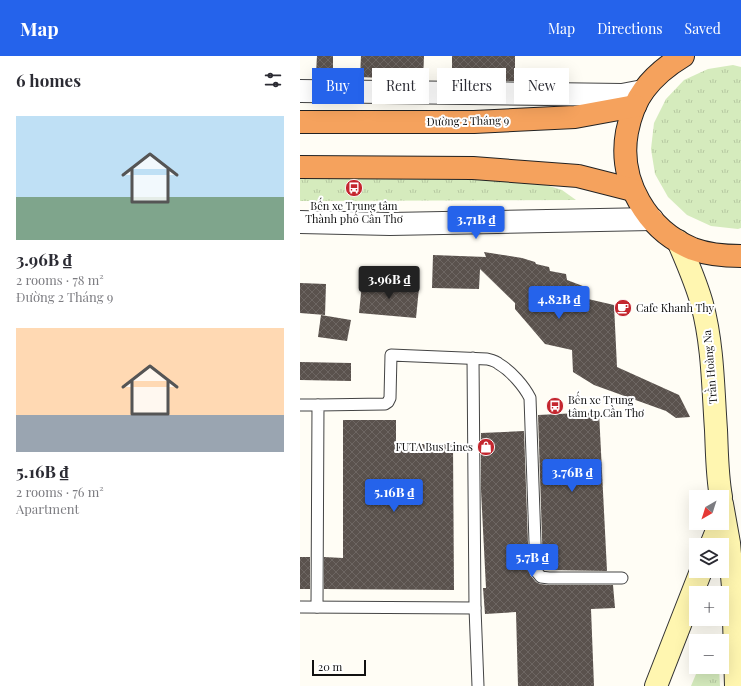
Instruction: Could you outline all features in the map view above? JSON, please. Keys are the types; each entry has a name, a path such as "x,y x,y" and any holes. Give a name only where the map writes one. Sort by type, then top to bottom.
{"highway":[{"path":"683,56 668,65 659,73 639,98 628,127 626,139 628,173 633,190 641,205 652,219 678,242 710,254 741,256"},
{"name":"Đường 2 Tháng 9","path":"300,122 474,122 574,116 639,98"},
{"path":"300,167 481,168 578,176 633,190"}],"main road":[{"name":"Trần Hoàng Na","path":"678,242 696,283 708,332 720,490"},
{"name":"Trần Hoàng Na","path":"726,530 729,543 733,587 736,686"},
{"path":"656,686 698,578"}],"street":[{"path":"300,91 622,95 639,98"},
{"path":"300,222 390,224 652,219"}],"lane":[{"path":"300,405 385,404 390,398 391,355 487,359 499,363 526,389 530,398 536,571 538,575 549,578 622,578"},
{"path":"473,358 475,608 478,686"},
{"path":"317,607 318,405"},
{"path":"300,607 475,608"}],"green space":[{"path":"733,65 741,67 741,228 738,229 711,226 687,215 668,197 655,174 651,149 654,123 666,99 684,80 708,69"},
{"path":"300,177 504,180 546,185 562,190 576,200 300,201"},
{"path":"696,674 719,674 720,686 691,686"}],"building":[{"path":"317,56 333,56 333,68 316,68"},
{"path":"361,56 424,56 424,68 372,68 372,78 364,77 364,68 360,68"},
{"path":"452,56 515,56 514,81 506,81 506,68 452,68"},
{"path":"484,252 522,258 535,262 536,264 549,267 550,271 566,274 567,280 588,288 588,299 614,305 617,367 679,395 690,417 676,418 666,411 594,385 573,372 572,350 545,344 515,309 515,303 480,269 479,289 432,288 433,255 486,257"},
{"path":"300,283 326,284 325,315 300,313"},
{"path":"362,283 419,288 416,318 359,313"},
{"path":"321,315 351,320 347,341 318,337"},
{"path":"300,362 351,363 351,381 300,380"},
{"path":"599,412 607,571 545,570 543,568 538,415"},
{"path":"343,420 396,420 396,444 453,444 454,590 324,589 324,557 343,558"},
{"path":"524,431 530,575 536,582 548,585 613,585 615,608 591,609 594,686 518,686 516,612 485,614 483,588 486,588 481,490 481,433"},
{"path":"300,557 310,557 310,589 300,589"}],"place":[{"name":"Bến xe Trung tâm Thành phố Cần Thơ","path":"354,188"},
{"name":"Cafe Khanh Thy","path":"623,308"},
{"name":"Bến xe Trung tâm tp.Cần Thơ","path":"555,406"},
{"name":"FUTA Bus Lines","path":"486,447"}]}
